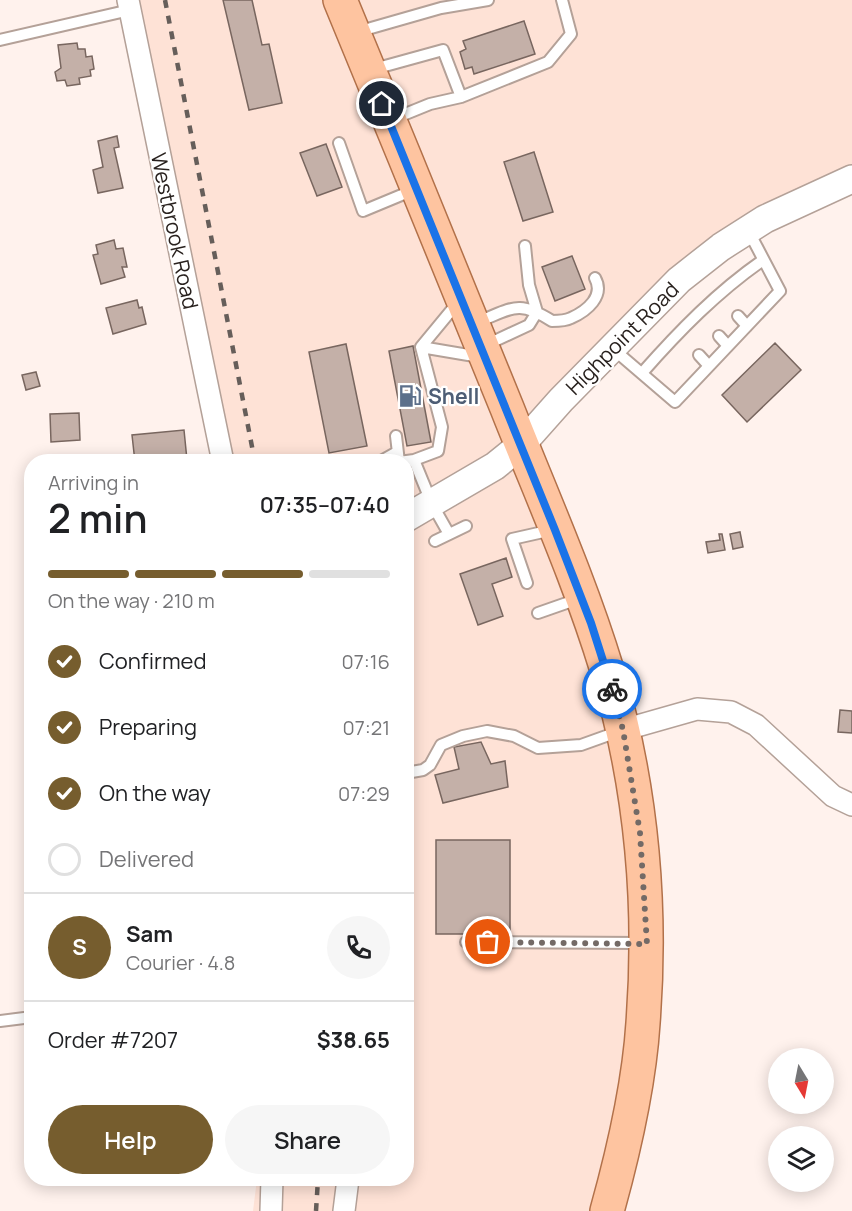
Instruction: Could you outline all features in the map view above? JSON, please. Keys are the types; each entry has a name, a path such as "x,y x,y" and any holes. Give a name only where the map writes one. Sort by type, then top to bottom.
{"main road":[{"path":"340,0 555,530 607,670 623,730 640,833 647,944 643,1025 636,1078 618,1170 607,1211"}],"street":[{"name":"Westbrook Road","path":"129,5 221,454"},
{"name":"Highpoint Road","path":"414,514 495,466 522,445 561,400 679,280 721,247 765,219 852,179"},
{"path":"623,730 697,709 731,712 756,725 833,796 852,805"},
{"path":"271,1211 272,1186"},
{"path":"344,1211 347,1186"}],"lane":[{"path":"354,33 440,4 488,0"},
{"path":"389,121 430,104 460,97 548,62 571,34 562,0"},
{"path":"0,40 129,5"},
{"path":"369,71 443,50 460,97"},
{"path":"339,143 363,211 417,189"},
{"path":"612,348 675,402 780,291 747,230"},
{"path":"421,347 476,331 529,325 537,312 529,285 525,246"},
{"path":"642,373 720,297 764,260"},
{"path":"421,347 476,331 519,306 537,312 552,321 569,319 599,295 600,286 596,278"},
{"path":"738,316 747,326"},
{"path":"718,336 728,346"},
{"path":"421,347 442,426 438,451 414,460 432,504 448,534"},
{"path":"699,355 709,366"},
{"path":"394,454 398,452 396,436"},
{"path":"435,541 466,526"},
{"path":"527,583 512,539 555,530"},
{"path":"538,613 581,598"},
{"path":"414,772 430,765 441,745 463,736 487,731 514,736 538,748 581,745 623,730"},
{"path":"466,942 647,944"},
{"path":"0,1021 24,1018"}],"shaded area":[{"path":"116,0 852,0 852,193 685,269 526,433 634,739 640,994 598,1211 253,1211 256,1186 414,1186 414,454 210,454"}],"building":[{"path":"223,0 252,0 262,45 269,44 282,103 249,110"},
{"path":"524,21 535,54 474,74 472,67 465,69 460,52 466,49 463,41"},
{"path":"77,43 78,49 85,49 86,57 92,56 94,69 90,70 91,76 79,78 80,84 67,86 65,80 57,81 55,72 61,68 58,45"},
{"path":"117,136 119,147 114,148 123,188 98,193 93,170 103,167 98,141"},
{"path":"326,144 342,187 317,196 300,153"},
{"path":"534,152 553,212 523,221 504,162"},
{"path":"114,240 116,249 123,248 127,267 122,267 125,277 101,284 93,255 98,254 96,245"},
{"path":"572,256 585,289 555,301 542,267"},
{"path":"137,300 139,308 142,307 146,324 113,334 106,308"},
{"path":"775,343 801,370 747,422 722,395"},
{"path":"346,344 367,446 329,453 309,352"},
{"name":"Shell","path":"413,346 431,442 407,446 389,351"},
{"path":"36,372 40,386 26,390 22,375"},
{"path":"79,413 80,440 51,442 50,414"},
{"path":"184,430 186,454 134,454 132,435"},
{"path":"740,532 743,547 733,549 730,534"},
{"path":"719,534 722,534 725,550 708,553 706,542 720,540"},
{"path":"506,558 512,577 492,584 503,616 478,625 460,574"},
{"path":"840,710 852,711 852,733 838,732"},
{"path":"481,742 491,764 505,761 508,787 443,803 435,775 459,769 454,747"},
{"path":"436,840 510,840 510,934 436,934"}],"railway":[{"path":"165,0 253,454"},
{"path":"316,1211 318,1186"}],"way so far":[{"path":"488,942 647,944 640,833 623,730 612,689"}],"place":[{"name":"Shell","path":"410,396"}],"route":[{"path":"382,104 555,530 591,623 612,689"}]}
